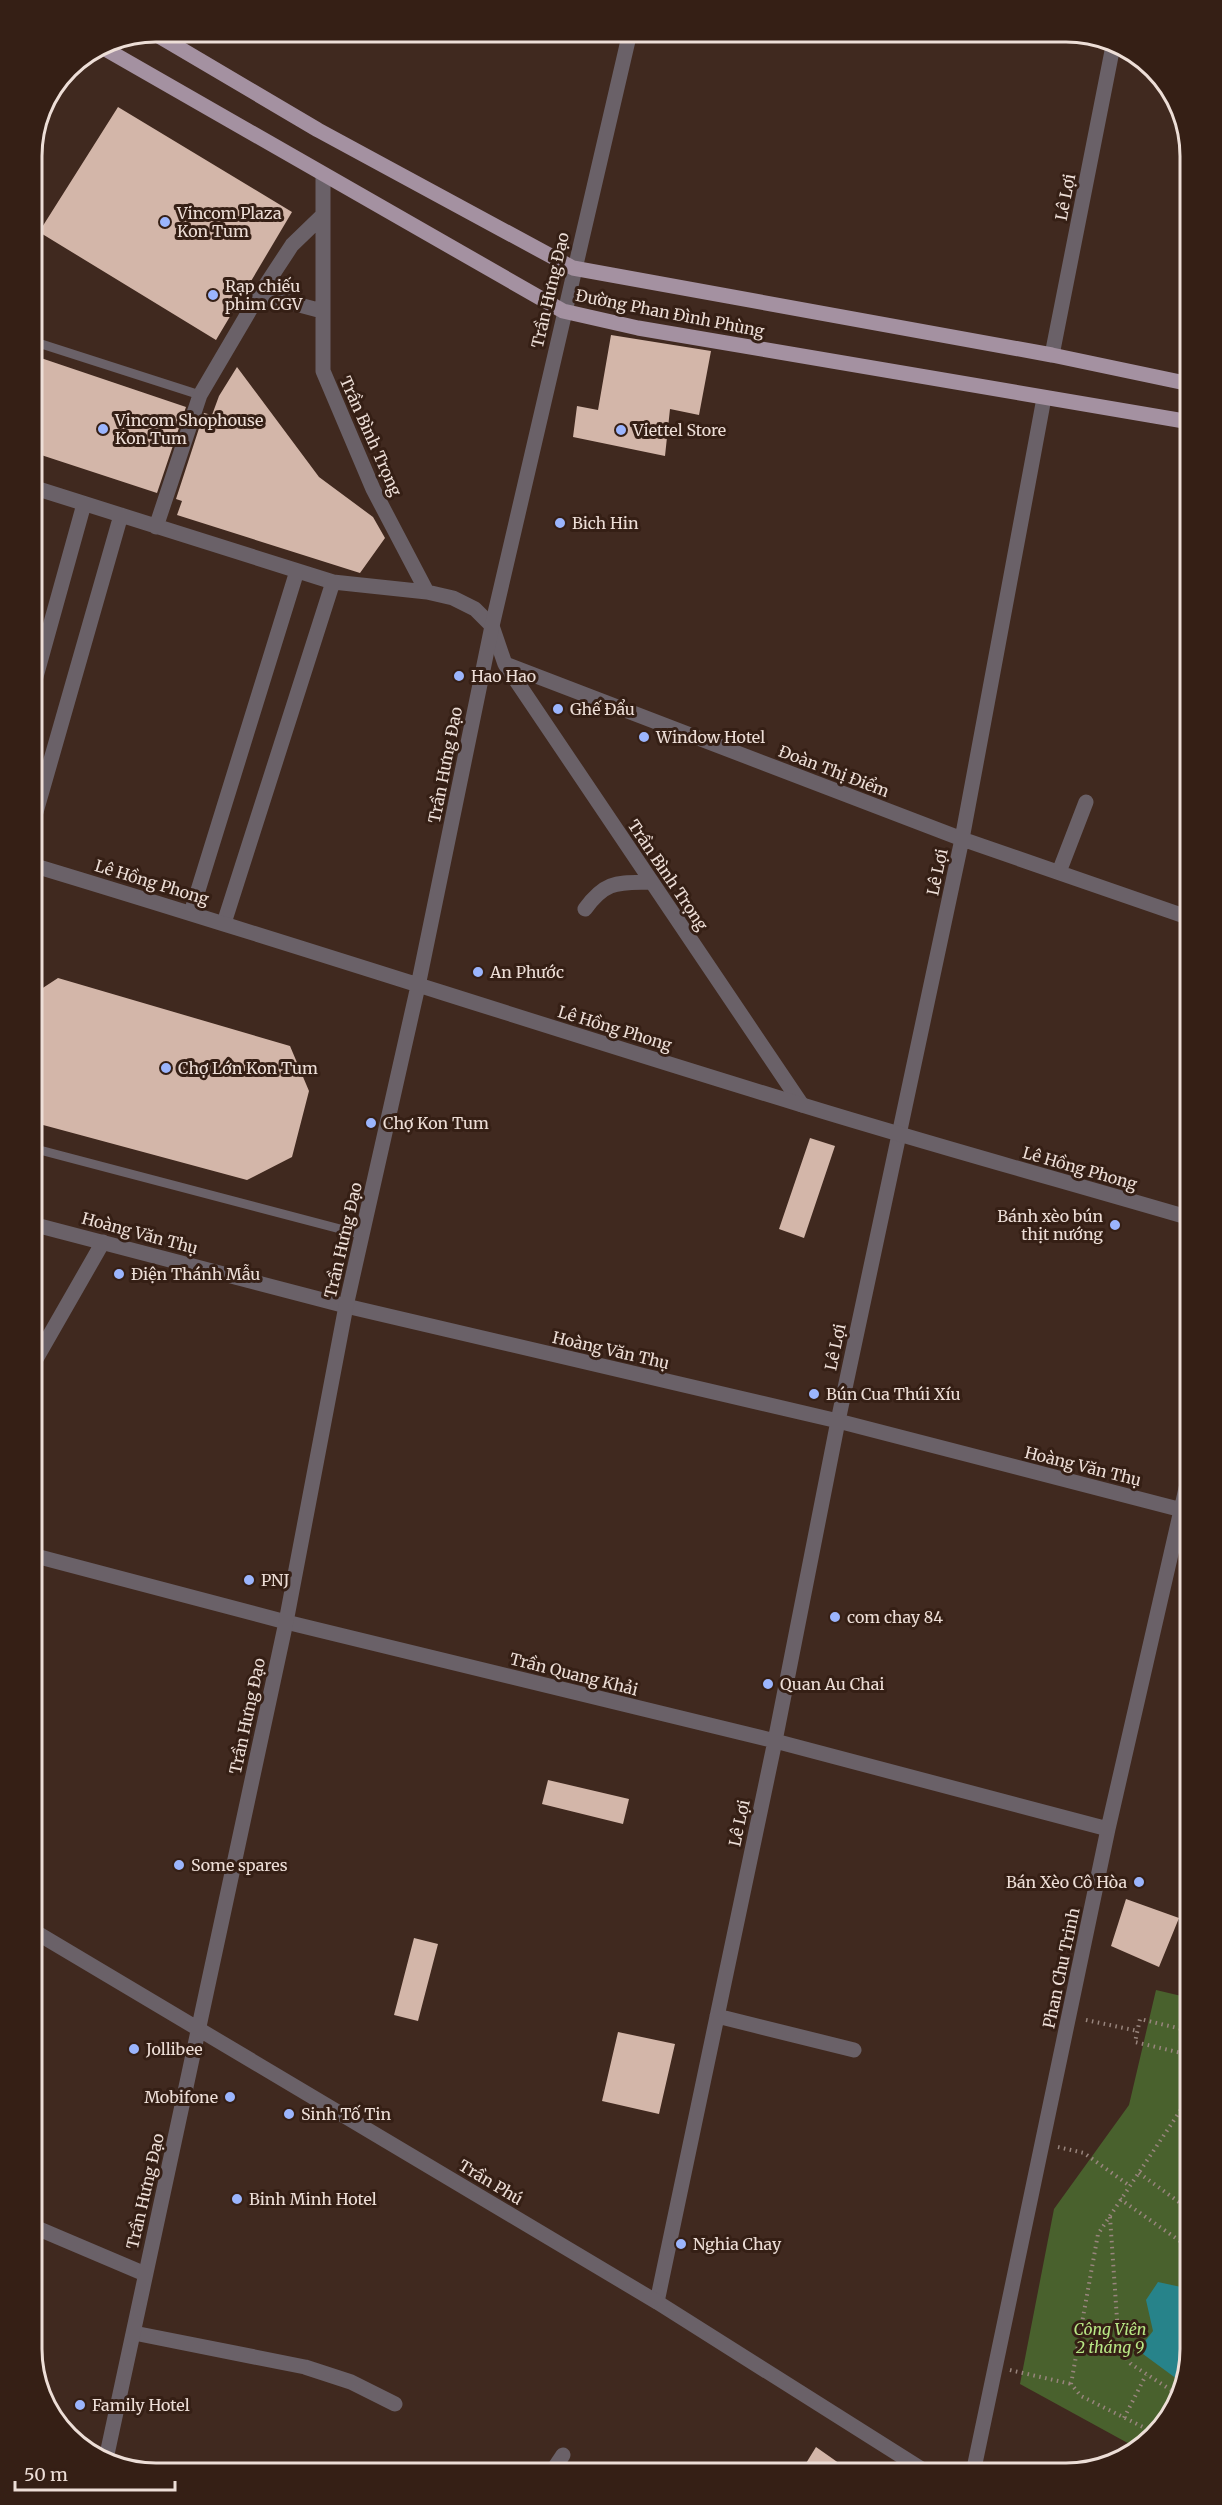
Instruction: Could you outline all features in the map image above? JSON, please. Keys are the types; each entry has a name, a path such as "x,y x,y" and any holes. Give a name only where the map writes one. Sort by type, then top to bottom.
{"main road":[{"name":"Đường Phan Đình Phùng","path":"169,42 318,130 573,268 1052,355 1180,382"},
{"name":"Đường Phan Đình Phùng","path":"110,52 323,176 563,311 639,328 1180,420"}],"street":[{"name":"Trần Hưng Đạo","path":"108,2452 286,1622 346,1306 418,986 492,626 563,311 628,42"},
{"name":"Lê Lợi","path":"1052,355 1112,52"},
{"name":"Trần Bình Trọng","path":"323,176 323,371 374,489 427,592"},
{"path":"156,526 200,395 254,303 292,245 323,215"},
{"path":"254,303 277,298 322,311"},
{"name":"Lê Lợi","path":"657,2302 775,1741 838,1421 962,839 1044,398"},
{"path":"42,490 333,582 427,592 453,598 475,609 492,626 506,664"},
{"path":"42,656 84,504"},
{"path":"42,791 121,515"},
{"path":"191,913 297,571"},
{"path":"224,923 333,582"},
{"name":"Trần Bình Trọng","path":"506,664 802,1105"},
{"name":"Đoàn Thị Điểm","path":"506,664 962,839 1180,914"},
{"path":"1059,872 1086,802"},
{"name":"Lê Hồng Phong","path":"42,868 802,1105 1180,1215"},
{"path":"585,909 596,893 607,886 651,882"},
{"name":"Hoàng Văn Thụ","path":"42,1227 346,1306 838,1421 1180,1509"},
{"path":"42,1349 103,1242"},
{"name":"Phan Chu Trinh","path":"975,2463 1108,1829 1180,1519"},
{"name":"Trần Quang Khải","path":"42,1558 286,1622 775,1741 1108,1829"},
{"name":"Trần Phú","path":"42,1936 657,2302 911,2463"},
{"path":"717,2016 854,2049"},
{"path":"42,2230 145,2274"},
{"path":"134,2333 305,2367 351,2382 395,2404"},
{"path":"557,2463 563,2454"}],"lane":[{"path":"42,344 200,395"},
{"path":"42,1151 363,1235"}],"path":[{"path":"1069,2016 1138,2031"},
{"path":"1180,2028 1140,2019 1135,2042 1180,2052"},
{"path":"1071,2384 1098,2234 1180,2112"},
{"path":"1042,2143 1084,2153 1130,2186"},
{"path":"1139,2172 1180,2202"},
{"path":"1120,2199 1180,2240"},
{"path":"1110,2216 1119,2348 1131,2364 1172,2391"},
{"path":"995,2366 1071,2384 1081,2396 1147,2429"},
{"path":"1124,2418 1146,2374"}],"green space":[{"name":"Công Viên 2 tháng 9","path":"1156,1990 1180,1996 1179,2364 1171,2393 1161,2412 1152,2424 1129,2444 1020,2384 1054,2209 1129,2105"}],"water":[{"path":"1158,2282 1180,2287 1180,2349 1176,2378 1143,2354 1142,2345 1153,2331 1146,2300"}],"building":[{"name":"Vincom Plaza Kon Tum","path":"118,107 292,212 216,340 42,234 42,227"},
{"path":"611,335 711,351 699,415 670,409 665,456 573,437 577,406 598,410"},
{"name":"Vincom Shophouse Kon Tum","path":"42,358 186,407 157,493 42,455"},
{"path":"237,367 319,477 373,517 385,538 360,573 177,515 182,501 176,499 204,413 212,415 219,396"},
{"name":"Chợ Lớn Kon Tum","path":"58,978 290,1046 309,1091 292,1157 247,1180 42,1125 42,988"},
{"path":"810,1138 835,1146 804,1238 779,1229"},
{"path":"548,1780 629,1799 623,1824 542,1804"},
{"path":"1126,1899 1179,1918 1159,1967 1111,1946"},
{"path":"414,1938 438,1944 418,2021 394,2015"},
{"path":"618,2032 675,2044 659,2114 602,2101"},
{"path":"816,2447 839,2463 806,2463"}],"place":[{"name":"Vincom Plaza Kon Tum","path":"165,222"},
{"name":"Rạp chiếu phim CGV","path":"213,295"},
{"name":"Vincom Shophouse Kon Tum","path":"103,429"},
{"name":"Viettel Store","path":"621,430"},
{"name":"Bich Hin","path":"560,523"},
{"name":"Hao Hao","path":"459,676"},
{"name":"Ghế Đẩu","path":"558,709"},
{"name":"Window Hotel","path":"644,737"},
{"name":"An Phước","path":"478,972"},
{"name":"Chợ Lớn Kon Tum","path":"166,1068"},
{"name":"Chợ Kon Tum","path":"371,1123"},
{"name":"Bánh xèo bún thịt nướng","path":"1115,1225"},
{"name":"Điện Thánh Mẫu","path":"119,1274"},
{"name":"Bún Cua Thúi Xíu","path":"814,1394"},
{"name":"PNJ","path":"249,1580"},
{"name":"com chay 84","path":"835,1617"},
{"name":"Quan Au Chai","path":"768,1684"},
{"name":"Some spares","path":"179,1865"},
{"name":"Bán Xèo Cô Hòa","path":"1139,1882"},
{"name":"Jollibee","path":"134,2049"},
{"name":"Mobifone","path":"230,2097"},
{"name":"Sinh Tố Tin","path":"289,2114"},
{"name":"Binh Minh Hotel","path":"237,2199"},
{"name":"Nghia Chay","path":"681,2244"},
{"name":"Family Hotel","path":"80,2405"}]}
